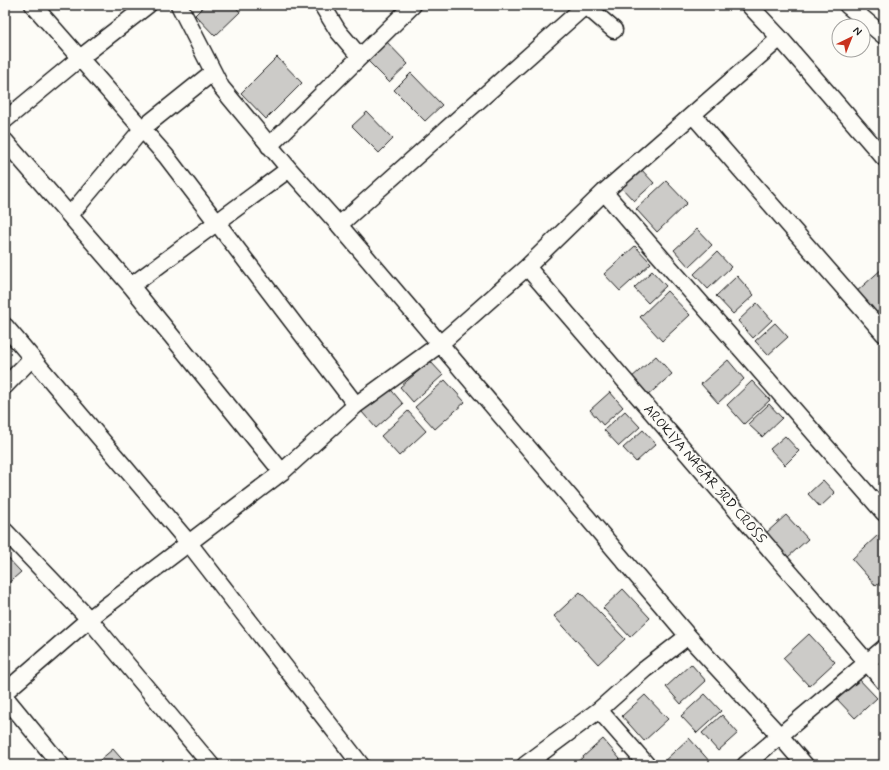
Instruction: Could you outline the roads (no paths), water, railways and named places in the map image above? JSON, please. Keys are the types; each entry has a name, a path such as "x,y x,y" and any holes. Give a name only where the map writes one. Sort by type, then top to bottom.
{"street":[{"path":"33,5 143,128 217,221 356,405"},
{"path":"5,120 80,58 148,5"},
{"path":"179,5 220,87 688,636 805,765"},
{"path":"322,5 338,31 360,57"},
{"path":"270,146 414,5"},
{"path":"339,225 585,5 614,30"},
{"path":"749,5 780,38 884,158"},
{"path":"847,5 884,36"},
{"path":"5,692 89,619 188,542 282,472 356,405 440,344 527,267 604,192 780,38"},
{"path":"70,215 143,128 213,72"},
{"path":"693,115 884,334"},
{"path":"5,141 131,286 282,472"},
{"path":"131,286 289,169"},
{"path":"604,192 884,513"},
{"name":"AROKIYA NAGAR 3RD CROSS","path":"527,267 884,682"},
{"path":"5,326 188,542 361,765"},
{"path":"5,386 32,358"},
{"path":"5,531 89,619 211,765"},
{"path":"525,765 599,710 644,670 688,636"},
{"path":"745,765 884,648"},
{"path":"5,697 61,765"},
{"path":"599,710 647,765"}]}
